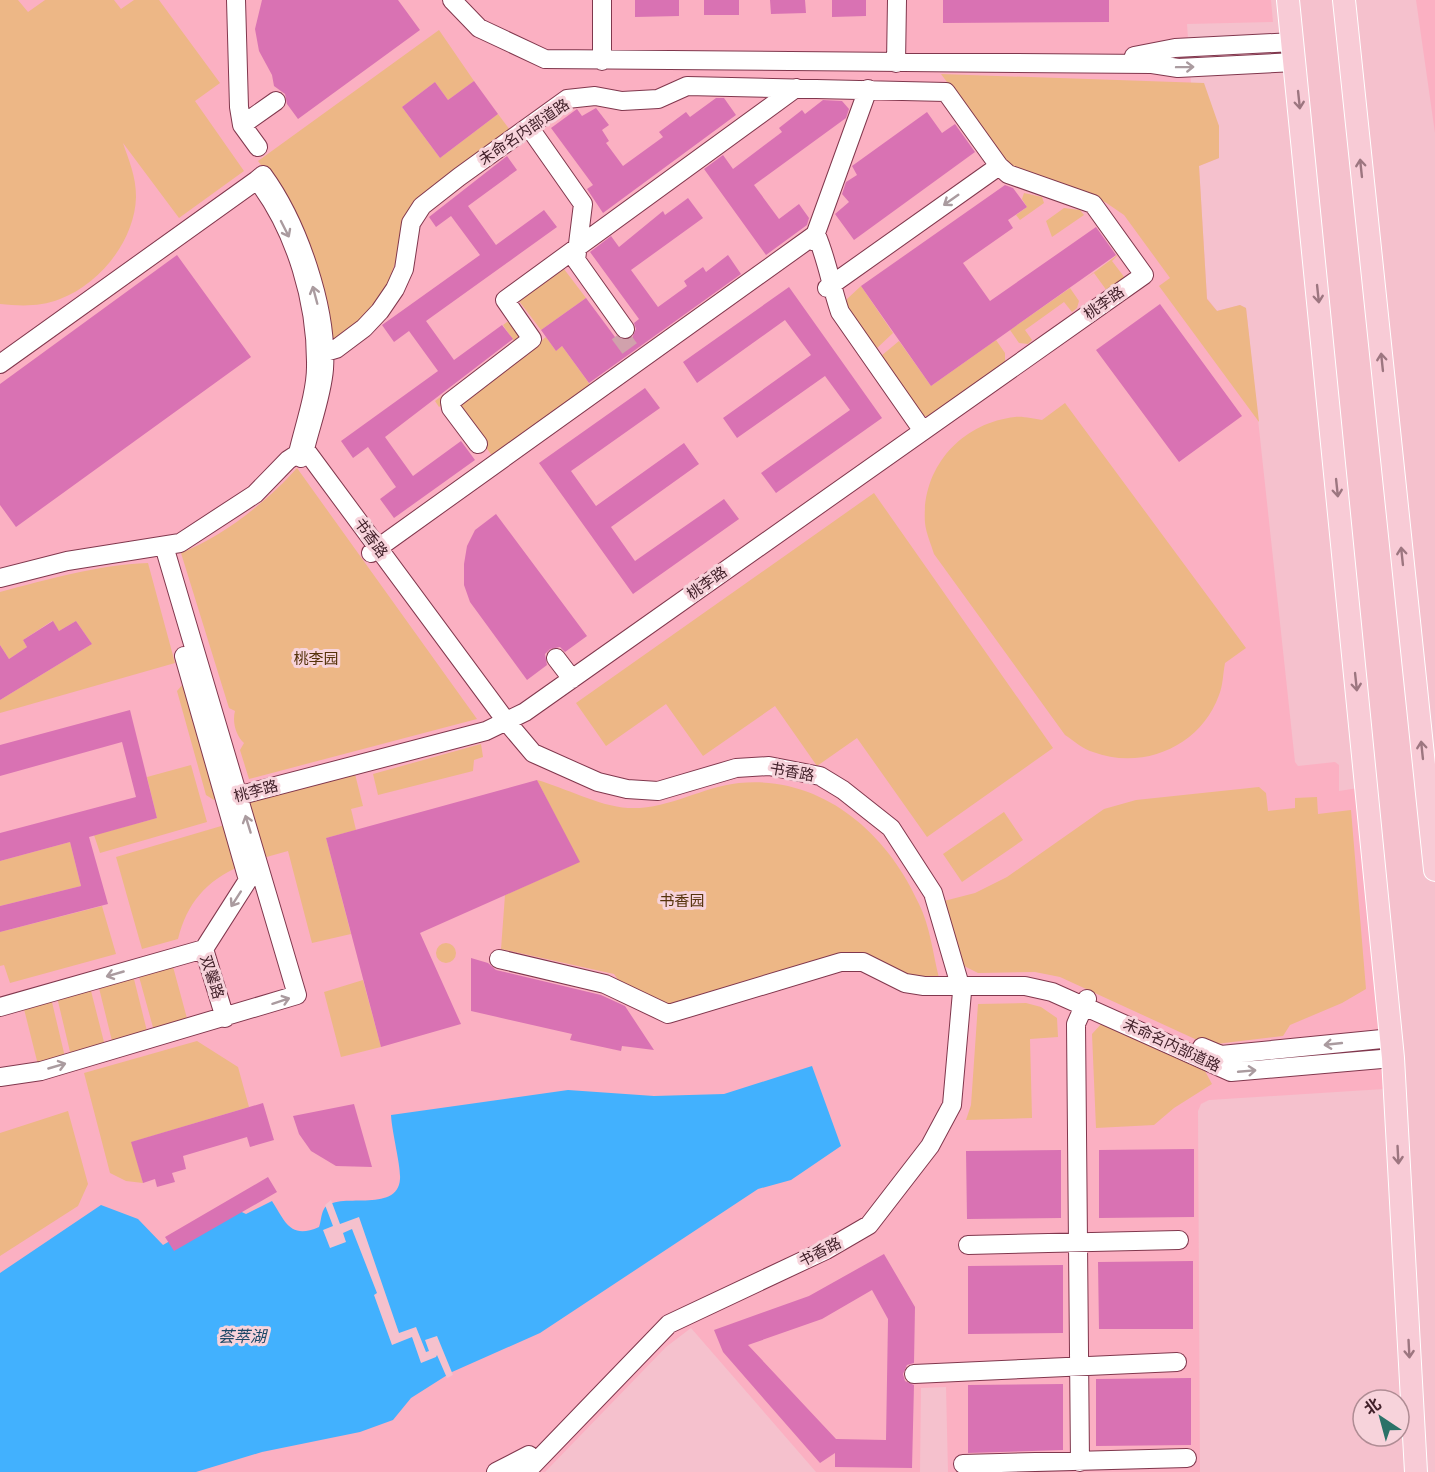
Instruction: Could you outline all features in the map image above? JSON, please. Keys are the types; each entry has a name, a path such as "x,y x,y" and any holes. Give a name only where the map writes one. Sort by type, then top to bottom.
{"main road":[{"path":"1288,0 1392,1048 1416,1472"},
{"path":"1344,0 1435,870"}],"street":[{"path":"236,0 239,107 242,125 258,147"},
{"path":"452,0 479,28 545,59 602,57 896,59 1125,57 1176,48 1294,52"},
{"path":"462,0 481,20 545,50 602,57"},
{"path":"602,0 602,57"},
{"path":"896,59 897,0"},
{"name":"未命名内部道路","path":"320,354 336,349 364,328 395,289 404,269 411,223 422,206 525,129 567,99 595,96 622,101 658,99 687,86 946,92 999,166 1008,174 1093,204 1142,273"},
{"path":"478,444 451,408 450,402 531,341 532,336 505,300 791,88"},
{"path":"868,89 815,238 829,286 840,312 919,430"},
{"path":"242,125 276,101"},
{"path":"525,129 583,204 569,263 622,332"},
{"path":"829,286 999,166"},
{"path":"0,364 263,175 271,185 296,237 318,307 320,354 324,370 303,454 259,498 200,538 181,548 67,561 0,578"},
{"path":"376,553 641,357 815,238"},
{"name":"桃李路","path":"231,793 486,731 565,670 919,430 1142,273"},
{"name":"书香路","path":"303,454 529,758 594,787 626,794 657,796 735,773 768,771 818,783 839,795 887,832 929,896 957,994 945,1102 925,1141 864,1219 821,1245 700,1298 664,1317 526,1458 496,1472"},
{"path":"0,584 67,567 159,549"},
{"path":"159,549 231,793 297,995 225,1018"},
{"path":"204,949 248,880 231,793"},
{"name":"双馨路","path":"0,1007 204,949 225,1018 41,1071 0,1077"},
{"name":"未命名内部道路","path":"499,959 605,984 668,1014 841,962 864,962 905,983 924,986 1030,980 1221,1056 1392,1048"},
{"name":"书香路","path":"519,1472 531,1467 669,1324 826,1250 869,1225 930,1146 952,1105 962,992 955,984"},
{"path":"1080,1462 1076,1024 1085,1002"},
{"path":"968,1245 1179,1240"},
{"path":"914,1374 1177,1362"},
{"path":"963,1464 1187,1458"}],"shaded area":[{"path":"0,0 1271,0 1273,22 1187,24 1191,83 1219,126 1219,158 1199,166 1207,298 1217,311 1240,305 1246,308 1295,762 1298,766 1335,762 1339,765 1339,791 1358,788 1384,1089 1209,1100 1201,1104 1198,1111 1200,1472 948,1472 946,1387 921,1388 920,1472 816,1472 691,1328 666,1347 545,1472 0,1472"},
{"path":"1416,0 1435,0 1435,133"}],"green space":[{"path":"0,0 18,0 28,12 45,0 114,0 121,9 134,0 159,0 220,83 195,101 244,171 179,218 123,143 133,175 136,197 134,213 122,244 113,258 89,283 60,299 38,305 0,304"},
{"path":"439,30 474,81 448,100 435,82 402,107 440,158 498,114 510,130 418,200 388,283 373,305 353,327 328,345 274,183 258,161"},
{"path":"941,74 1204,83 1219,126 1219,158 1199,166 1207,299 1217,311 1240,305 1246,308 1259,422 1159,286 1170,278 1124,215 1105,202 1011,168"},
{"path":"1024,193 1042,197 1044,203 1020,220 1016,215 1027,207 1022,199"},
{"path":"1064,208 1080,210 1084,215 1052,237 1046,221"},
{"path":"1120,253 1112,261 1125,278 1107,291 1094,273 1084,280"},
{"path":"564,269 586,298 541,330 519,301"},
{"path":"861,286 893,333 875,350 846,306 847,299"},
{"path":"1070,288 1079,301 1077,308 1072,312 1064,302 1025,330 1032,340 1028,344 1019,343 1010,330"},
{"path":"511,319 527,342 439,407 435,401 515,343 503,325"},
{"path":"546,337 556,351 562,346 591,386 493,457 455,405"},
{"path":"996,340 1005,353 1005,363 929,416 923,416 881,356 899,341 931,386"},
{"path":"1065,403 1246,648 1225,663 1219,695 1199,728 1168,750 1150,756 1112,757 1089,751 1065,735 934,554 926,531 926,503 930,484 937,467 962,439 978,428 995,421 1018,417 1042,420"},
{"name":"桃李园","path":"297,468 477,719 249,779 240,750 244,743 234,724 235,711 229,708 181,553 228,528 272,493"},
{"path":"874,493 1053,748 927,837 857,738 817,766 775,706 703,756 666,704 606,746 576,703"},
{"path":"148,563 175,663 0,713 0,700 92,644 76,621 59,631 52,621 23,640 27,647 9,659 0,645 0,592 92,570"},
{"path":"183,684 219,797 214,800 206,795 177,691"},
{"path":"481,744 483,757 474,760 473,771 378,795 373,774"},
{"path":"191,765 207,822 100,853 94,835 157,818 147,777"},
{"path":"355,774 363,806 351,809 356,830 326,838 351,934 312,943 288,851 263,858 245,803"},
{"name":"书香园","path":"537,780 594,800 628,808 657,806 725,785 739,783 769,783 797,788 824,799 848,814 870,832 905,878 926,921 939,978 907,976 866,956 672,1006 624,988 614,974 501,949 505,895 579,862"},
{"path":"1259,787 1266,793 1268,811 1295,808 1295,798 1317,797 1318,814 1351,810 1366,989 1342,1003 1290,1025 1283,1036 1208,1045 1060,977 1035,972 978,973 962,965 944,901 975,893 1007,877 1104,809 1136,800"},
{"path":"1004,812 1023,840 962,882 943,854"},
{"path":"228,824 240,866 217,879 200,895 187,915 178,939 142,949 116,857"},
{"path":"70,842 81,886 0,906 0,861"},
{"path":"102,906 116,954 10,983 4,965 0,966 0,932"},
{"path":"446,943 453,946 456,953 453,960 446,963 439,960 436,953 439,946"},
{"path":"172,963 188,1022 154,1031 138,973"},
{"path":"133,975 148,1035 113,1045 98,984"},
{"path":"363,980 381,1047 341,1057 324,992"},
{"path":"90,987 105,1046 71,1056 57,997"},
{"path":"51,998 65,1057 38,1065 23,1005"},
{"path":"1026,1003 1041,1007 1057,1018 1058,1037 1030,1039 1032,1118 966,1120 971,1105 978,1004"},
{"path":"1103,1022 1195,1062 1205,1071 1212,1084 1174,1108 1154,1125 1096,1128 1092,1034"},
{"path":"197,1041 238,1067 249,1107 132,1142 143,1183 126,1181 110,1173 84,1073"},
{"path":"68,1111 88,1184 78,1206 0,1256 0,1133"}],"water":[{"name":"荟萃湖","path":"812,1066 841,1146 791,1180 758,1189 540,1333 452,1372 411,1398 393,1420 360,1432 262,1452 196,1472 0,1472 0,1273 101,1205 138,1219 163,1245 229,1206 246,1214 272,1201 285,1221 295,1230 309,1230 319,1227 324,1209 331,1204 341,1201 378,1199 389,1196 397,1190 400,1173 391,1115 568,1090 654,1096 724,1094"}],"pier":[{"path":"331,1200 340,1224 359,1217 399,1333 416,1327 426,1352 429,1351 425,1340 437,1336 453,1375 447,1378 437,1355 421,1363 412,1337 392,1345 374,1295 377,1293 352,1229 343,1233 346,1242 330,1248 323,1230 333,1226 325,1205"}],"building":[{"path":"262,0 398,0 420,30 298,119 287,104 285,94 274,86 272,75 259,51 255,29"},
{"path":"635,0 679,0 679,16 635,17"},
{"path":"704,0 739,0 739,15 704,15"},
{"path":"770,0 805,0 806,13 771,14"},
{"path":"832,0 866,0 866,16 832,17"},
{"path":"943,0 1109,0 1109,22 943,23"},
{"path":"474,81 498,114 440,158 402,107 435,82 448,100"},
{"path":"716,98 724,98 736,115 603,213 587,189 593,185 551,128 577,109 582,116 596,108 609,125 602,130 609,141 606,143 623,166 663,137 659,132 686,112 690,117"},
{"path":"823,100 842,101 849,109 846,118 754,185 779,219 799,204 809,218 807,225 766,255 704,169 723,155 733,169 782,132 779,128 802,110 805,114"},
{"path":"927,112 942,133 955,124 975,152 854,240 835,214 849,202 842,194 846,182 857,175 852,166"},
{"path":"507,156 517,170 468,206 496,245 544,210 557,227 426,321 454,360 502,325 513,339 385,437 413,476 461,441 475,460 394,518 380,499 396,487 368,447 353,458 341,441 438,371 409,331 394,342 382,325 480,255 451,216 436,227 429,217"},
{"path":"1005,185 1013,188 1027,207 1008,220 1013,228 963,263 990,301 1096,227 1116,255 931,386 861,286"},
{"path":"688,198 703,218 631,270 658,307 687,286 684,281 703,267 706,272 728,255 741,274 589,383 562,346 556,351 541,330 586,298 615,337 625,340 632,338 636,329 634,323 639,319 590,252 611,236 619,247 663,211 665,215"},
{"path":"177,255 251,357 16,527 0,505 0,384"},
{"path":"789,287 882,418 776,493 761,473 850,410 825,376 737,438 723,418 811,355 785,320 697,383 683,362"},
{"path":"1160,304 1242,416 1179,462 1096,350"},
{"path":"645,388 660,408 571,471 596,506 684,443 699,464 611,527 635,561 724,499 739,519 633,594 539,463"},
{"path":"496,514 587,636 565,652 560,647 550,649 545,654 547,665 527,680 470,602 464,585 467,546 475,530"},
{"path":"53,621 59,631 76,621 92,644 0,700 0,645 9,659 27,647 23,640"},
{"path":"130,710 157,818 89,837 108,904 0,932 0,906 81,886 70,842 0,861 0,833 136,797 122,742 0,776 0,745"},
{"path":"537,780 580,862 420,933 461,1024 381,1047 326,838"},
{"path":"471,958 488,963 496,970 601,995 625,1006 654,1050 622,1046 621,1051 570,1040 572,1034 471,1011"},
{"path":"263,1103 274,1140 250,1147 247,1137 183,1156 186,1169 172,1173 175,1182 157,1187 155,1179 143,1183 131,1142"},
{"path":"354,1104 372,1167 336,1166 311,1151 299,1134 293,1116"},
{"path":"1194,1149 1194,1217 1099,1218 1099,1150"},
{"path":"1061,1150 1061,1218 967,1219 966,1151"},
{"path":"268,1177 277,1192 174,1251 165,1237"},
{"path":"884,1254 915,1307 914,1363 907,1365 903,1374 905,1381 914,1385 912,1468 835,1467 835,1453 820,1463 723,1352 714,1330 809,1296","holes":["872,1290 888,1319 886,1440 836,1439 748,1345 822,1319"]},
{"path":"1193,1261 1193,1329 1099,1329 1098,1262"},
{"path":"1063,1265 1063,1333 968,1334 968,1266"},
{"path":"1191,1378 1191,1445 1096,1446 1096,1379"},
{"path":"1063,1384 1063,1450 968,1453 968,1385"}],"tunnel":[{"path":"619,334 633,353"}]}
